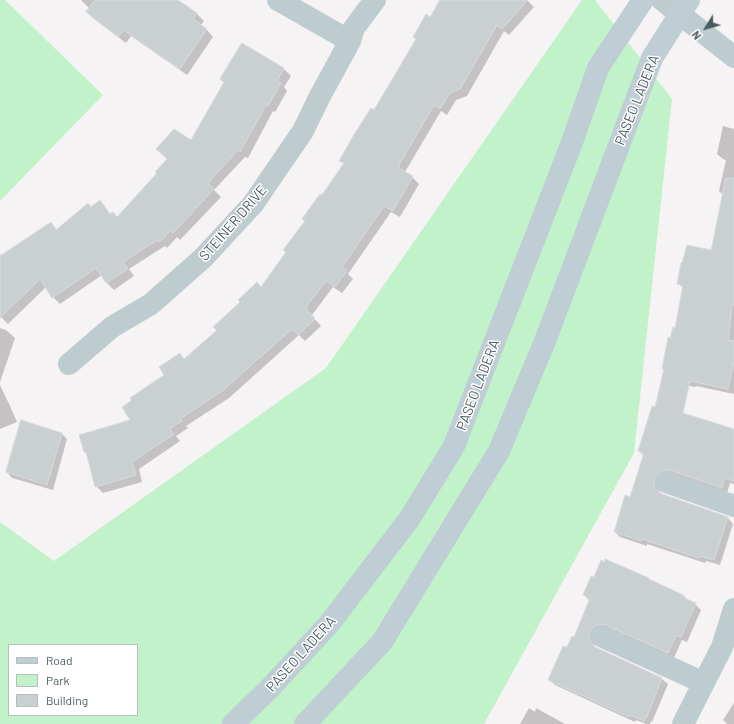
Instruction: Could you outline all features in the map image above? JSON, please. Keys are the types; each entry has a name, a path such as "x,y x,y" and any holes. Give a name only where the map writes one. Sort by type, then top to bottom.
{"main road":[{"name":"PASEO LADERA","path":"233,724 270,688 329,624 410,518 454,446 571,145 598,68 643,0"},
{"name":"PASEO LADERA","path":"305,724 382,642 499,451 548,334 652,58 685,7"}],"street":[{"path":"278,0 350,41"},
{"name":"STEINER DRIVE","path":"69,364 112,327 156,300 203,258 253,204 303,131 350,41 354,28 375,0"},
{"path":"662,0 685,7 734,57"},
{"path":"666,482 734,506"},
{"path":"683,724 704,683 728,651 734,609"},
{"path":"601,636 704,683"}],"green space":[{"path":"0,0 5,0 103,95 0,201"},
{"path":"582,0 595,0 672,99 634,453 484,724 0,724 0,522 54,561 326,368"}],"building":[{"path":"95,0 178,0 197,13 193,19 207,29 180,69 124,30 118,37 86,12"},
{"path":"440,0 528,0 502,29 497,25 460,89 449,94 440,109 434,105 398,168 413,176 393,211 384,206 342,267 347,271 335,287 326,281 306,307 315,319 298,335 292,329 222,391 180,419 182,421 170,429 174,434 132,462 136,475 95,487 86,452 84,452 79,435 130,420 122,407 131,401 130,398 164,375 159,367 180,353 184,359 217,330 213,327 240,302 238,300 257,282 261,287 286,252 283,250 305,221 302,219 320,194 322,195 344,163 339,161 352,138 371,108 374,110 416,39 413,37 426,14 430,17"},
{"path":"242,43 284,68 277,81 281,83 268,106 266,105 240,152 238,150 208,183 214,189 173,233 170,231 160,242 157,240 123,262 128,269 106,283 96,268 52,298 40,279 0,318 0,256 51,222 56,230 88,203 91,207 100,200 110,214 113,212 117,217 157,173 155,172 167,159 156,149 174,129 191,140 224,82 220,79"},
{"path":"726,178 734,178 734,305 732,305 728,340 734,341 734,361 728,389 690,381 683,413 734,429 734,481 724,478 722,488 670,470 664,470 658,473 654,478 656,490 662,494 728,517 714,560 700,556 699,558 642,539 641,541 614,532 625,495 630,497 644,453 638,451 652,406 655,407 664,369 662,369 668,337 670,338 673,327 675,328 683,285 677,284 681,263 687,245 711,250"},
{"path":"21,420 62,433 47,485 6,472"},
{"path":"605,559 649,578 683,595 682,597 696,603 681,637 676,635 668,653 606,625 599,624 594,626 590,631 589,638 595,647 662,678 647,717 646,716 644,721 630,715 629,717 548,680 563,646 567,647 572,636 574,637 590,598 583,595 591,576 594,577 601,560 604,562"}]}
